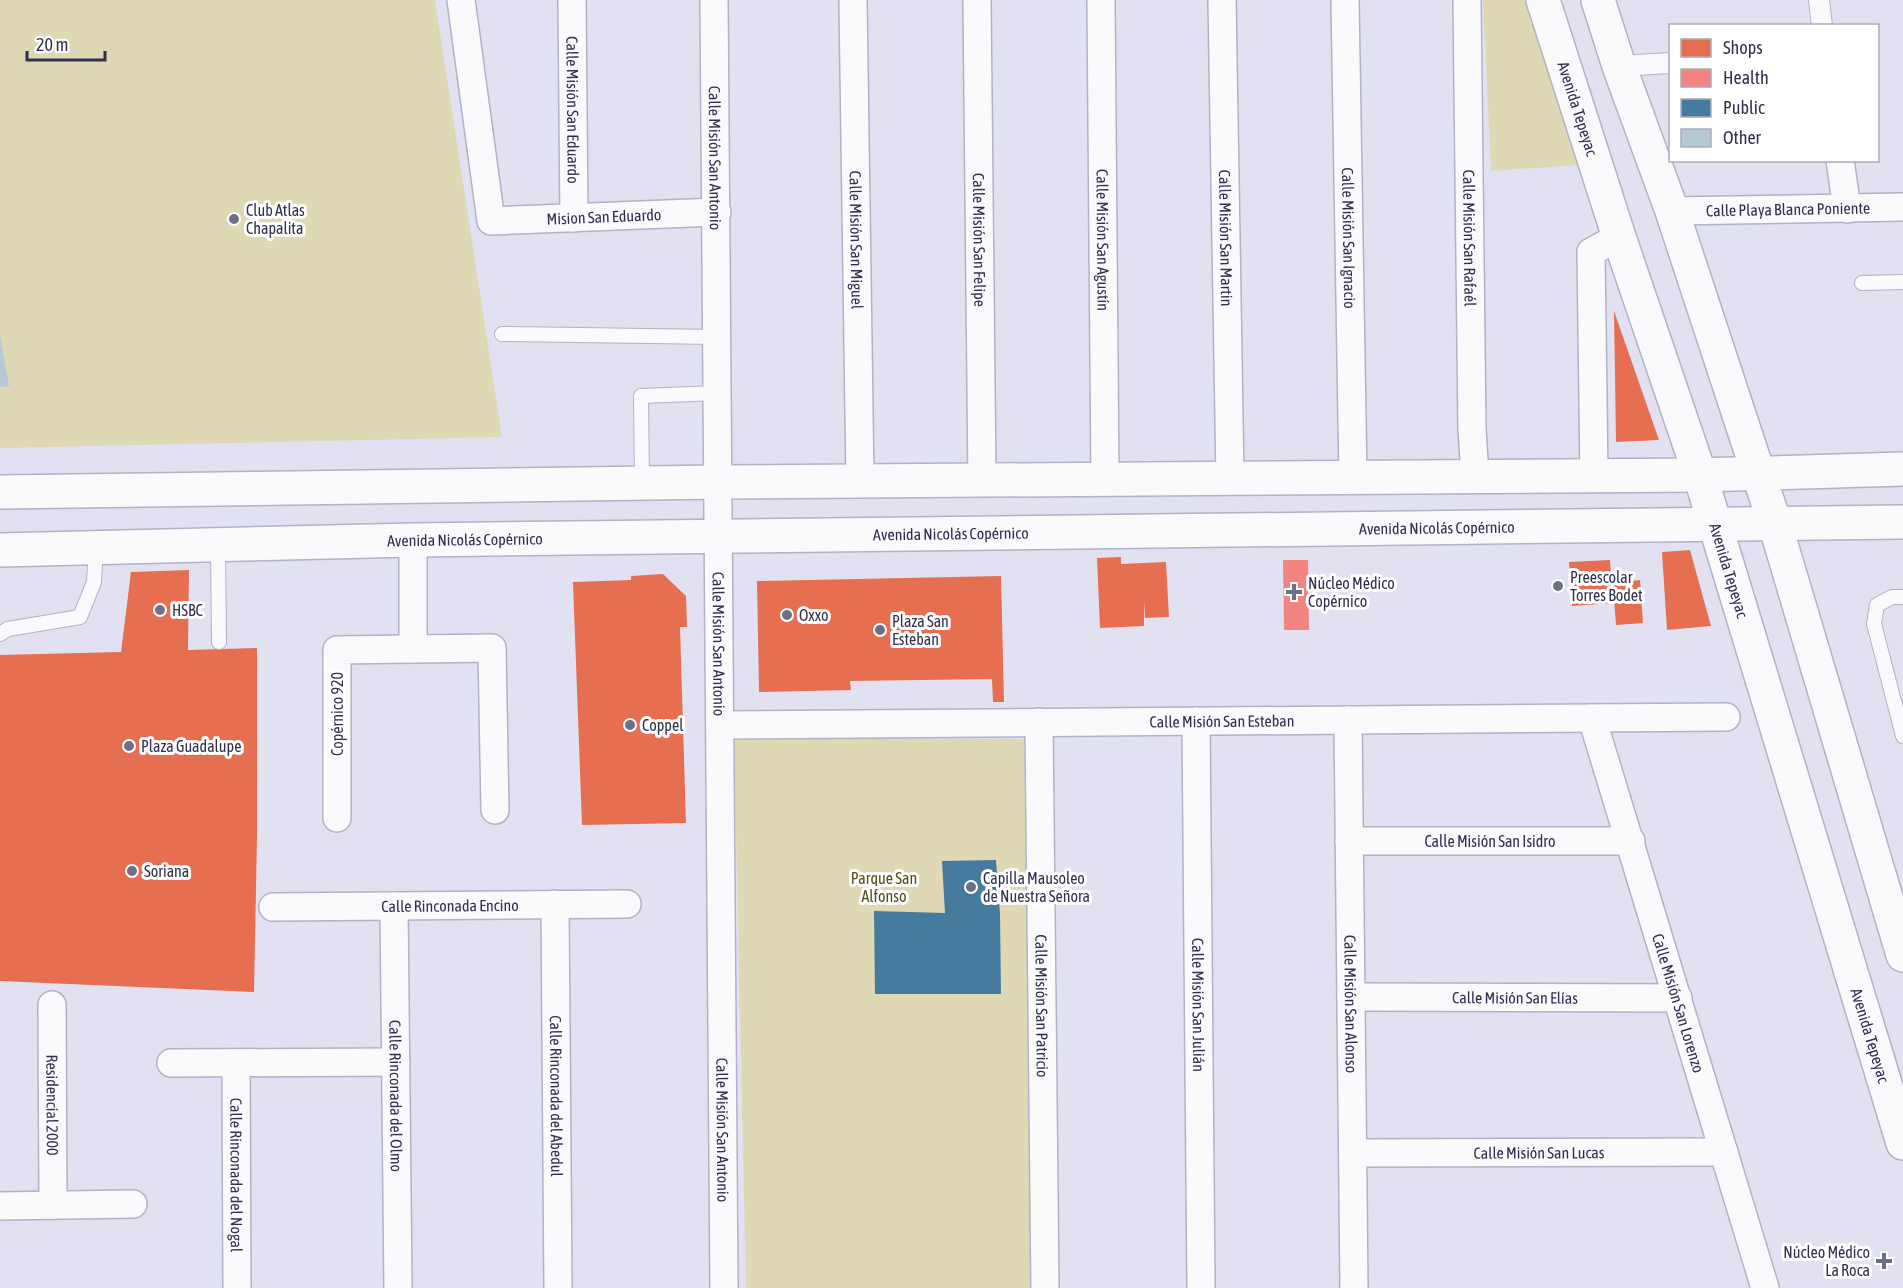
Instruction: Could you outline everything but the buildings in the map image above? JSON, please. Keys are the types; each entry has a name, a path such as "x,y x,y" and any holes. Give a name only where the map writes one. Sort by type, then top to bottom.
{"street":[{"name":"Mision San Eduardo","path":"460,0 491,221 717,212"},
{"name":"Calle Misión San Eduardo","path":"572,0 574,218"},
{"name":"Calle Misión San Antonio","path":"714,0 724,1288"},
{"name":"Calle Misión San Miguel","path":"853,0 860,481"},
{"name":"Calle Misión San Felipe","path":"977,0 982,480"},
{"name":"Calle Misión San Agustín","path":"1101,0 1105,479"},
{"name":"Calle Misión San Martin","path":"1222,0 1230,478"},
{"name":"Calle Misión San Ignacio","path":"1345,0 1353,478"},
{"name":"Calle Misión San Rafaél","path":"1467,0 1472,429 1475,476"},
{"name":"Avenida Tepeyac","path":"1543,0 1619,237 1716,525 1898,1110 1903,1143"},
{"path":"1598,0 1672,212 1775,524 1903,955"},
{"path":"1819,0 1822,24"},
{"path":"1558,47 1615,53 1669,63"},
{"path":"1840,162 1847,209"},
{"name":"Calle Playa Blanca Poniente","path":"1672,212 1903,207"},
{"path":"1594,476 1591,252 1619,237"},
{"path":"0,492 718,482 1700,475 1903,469"},
{"name":"Avenida Nicolás Copérnico","path":"0,550 413,540 1903,522"},
{"path":"413,540 413,649"},
{"name":"Copérnico 920","path":"337,818 337,650 492,648 495,810"},
{"name":"Calle Misión San Esteban","path":"720,725 1726,717"},
{"name":"Calle Misión San Lorenzo","path":"1593,718 1765,1288"},
{"name":"Calle Misión San Alonso","path":"1348,720 1354,1288"},
{"name":"Calle Misión San Julián","path":"1196,721 1201,1288"},
{"name":"Calle Misión San Patricio","path":"1039,722 1045,1288"},
{"name":"Calle Misión San Isidro","path":"1349,841 1631,841"},
{"name":"Calle Rinconada del Abedul","path":"555,904 558,1288"},
{"name":"Calle Rinconada Encino","path":"273,907 627,904"},
{"name":"Calle Rinconada del Olmo","path":"394,906 398,1288"},
{"name":"Calle Misión San Elías","path":"1351,997 1678,998"},
{"name":"Residencial 2000","path":"52,1005 53,1205"},
{"path":"171,1064 396,1062"},
{"name":"Calle Rinconada del Nogal","path":"236,1063 237,1288"},
{"name":"Calle Misión San Lucas","path":"1353,1153 1724,1152"},
{"path":"0,1206 133,1204"}],"lane":[{"path":"1862,283 1903,282"},
{"path":"502,334 718,337"},
{"path":"642,484 641,396 718,393"},
{"path":"218,545 219,642"},
{"path":"0,634 8,629 80,617 94,582 96,548"},
{"path":"1903,597 1892,597 1877,604 1874,624 1903,736"}],"green space":[{"name":"Club Atlas Chapalita","path":"0,0 435,0 502,437 0,448"},
{"path":"1483,0 1535,0 1579,165 1491,171"},
{"name":"Parque San Alfonso","path":"734,738 1031,739 1032,1288 746,1288"}],"place":[{"name":"Club Atlas Chapalita","path":"234,219"},
{"name":"Preescolar Torres Bodet","path":"1558,586"},
{"name":"Núcleo Médico Copérnico","path":"1294,592"},
{"name":"HSBC","path":"160,610"},
{"name":"Oxxo","path":"787,615"},
{"name":"Plaza San Esteban","path":"880,630"},
{"name":"Coppel","path":"630,725"},
{"name":"Plaza Guadalupe","path":"129,746"},
{"name":"Soriana","path":"132,871"},
{"name":"Capilla Mausoleo de Nuestra Señora","path":"971,887"},
{"name":"Núcleo Médico La Roca","path":"1884,1261"}]}
